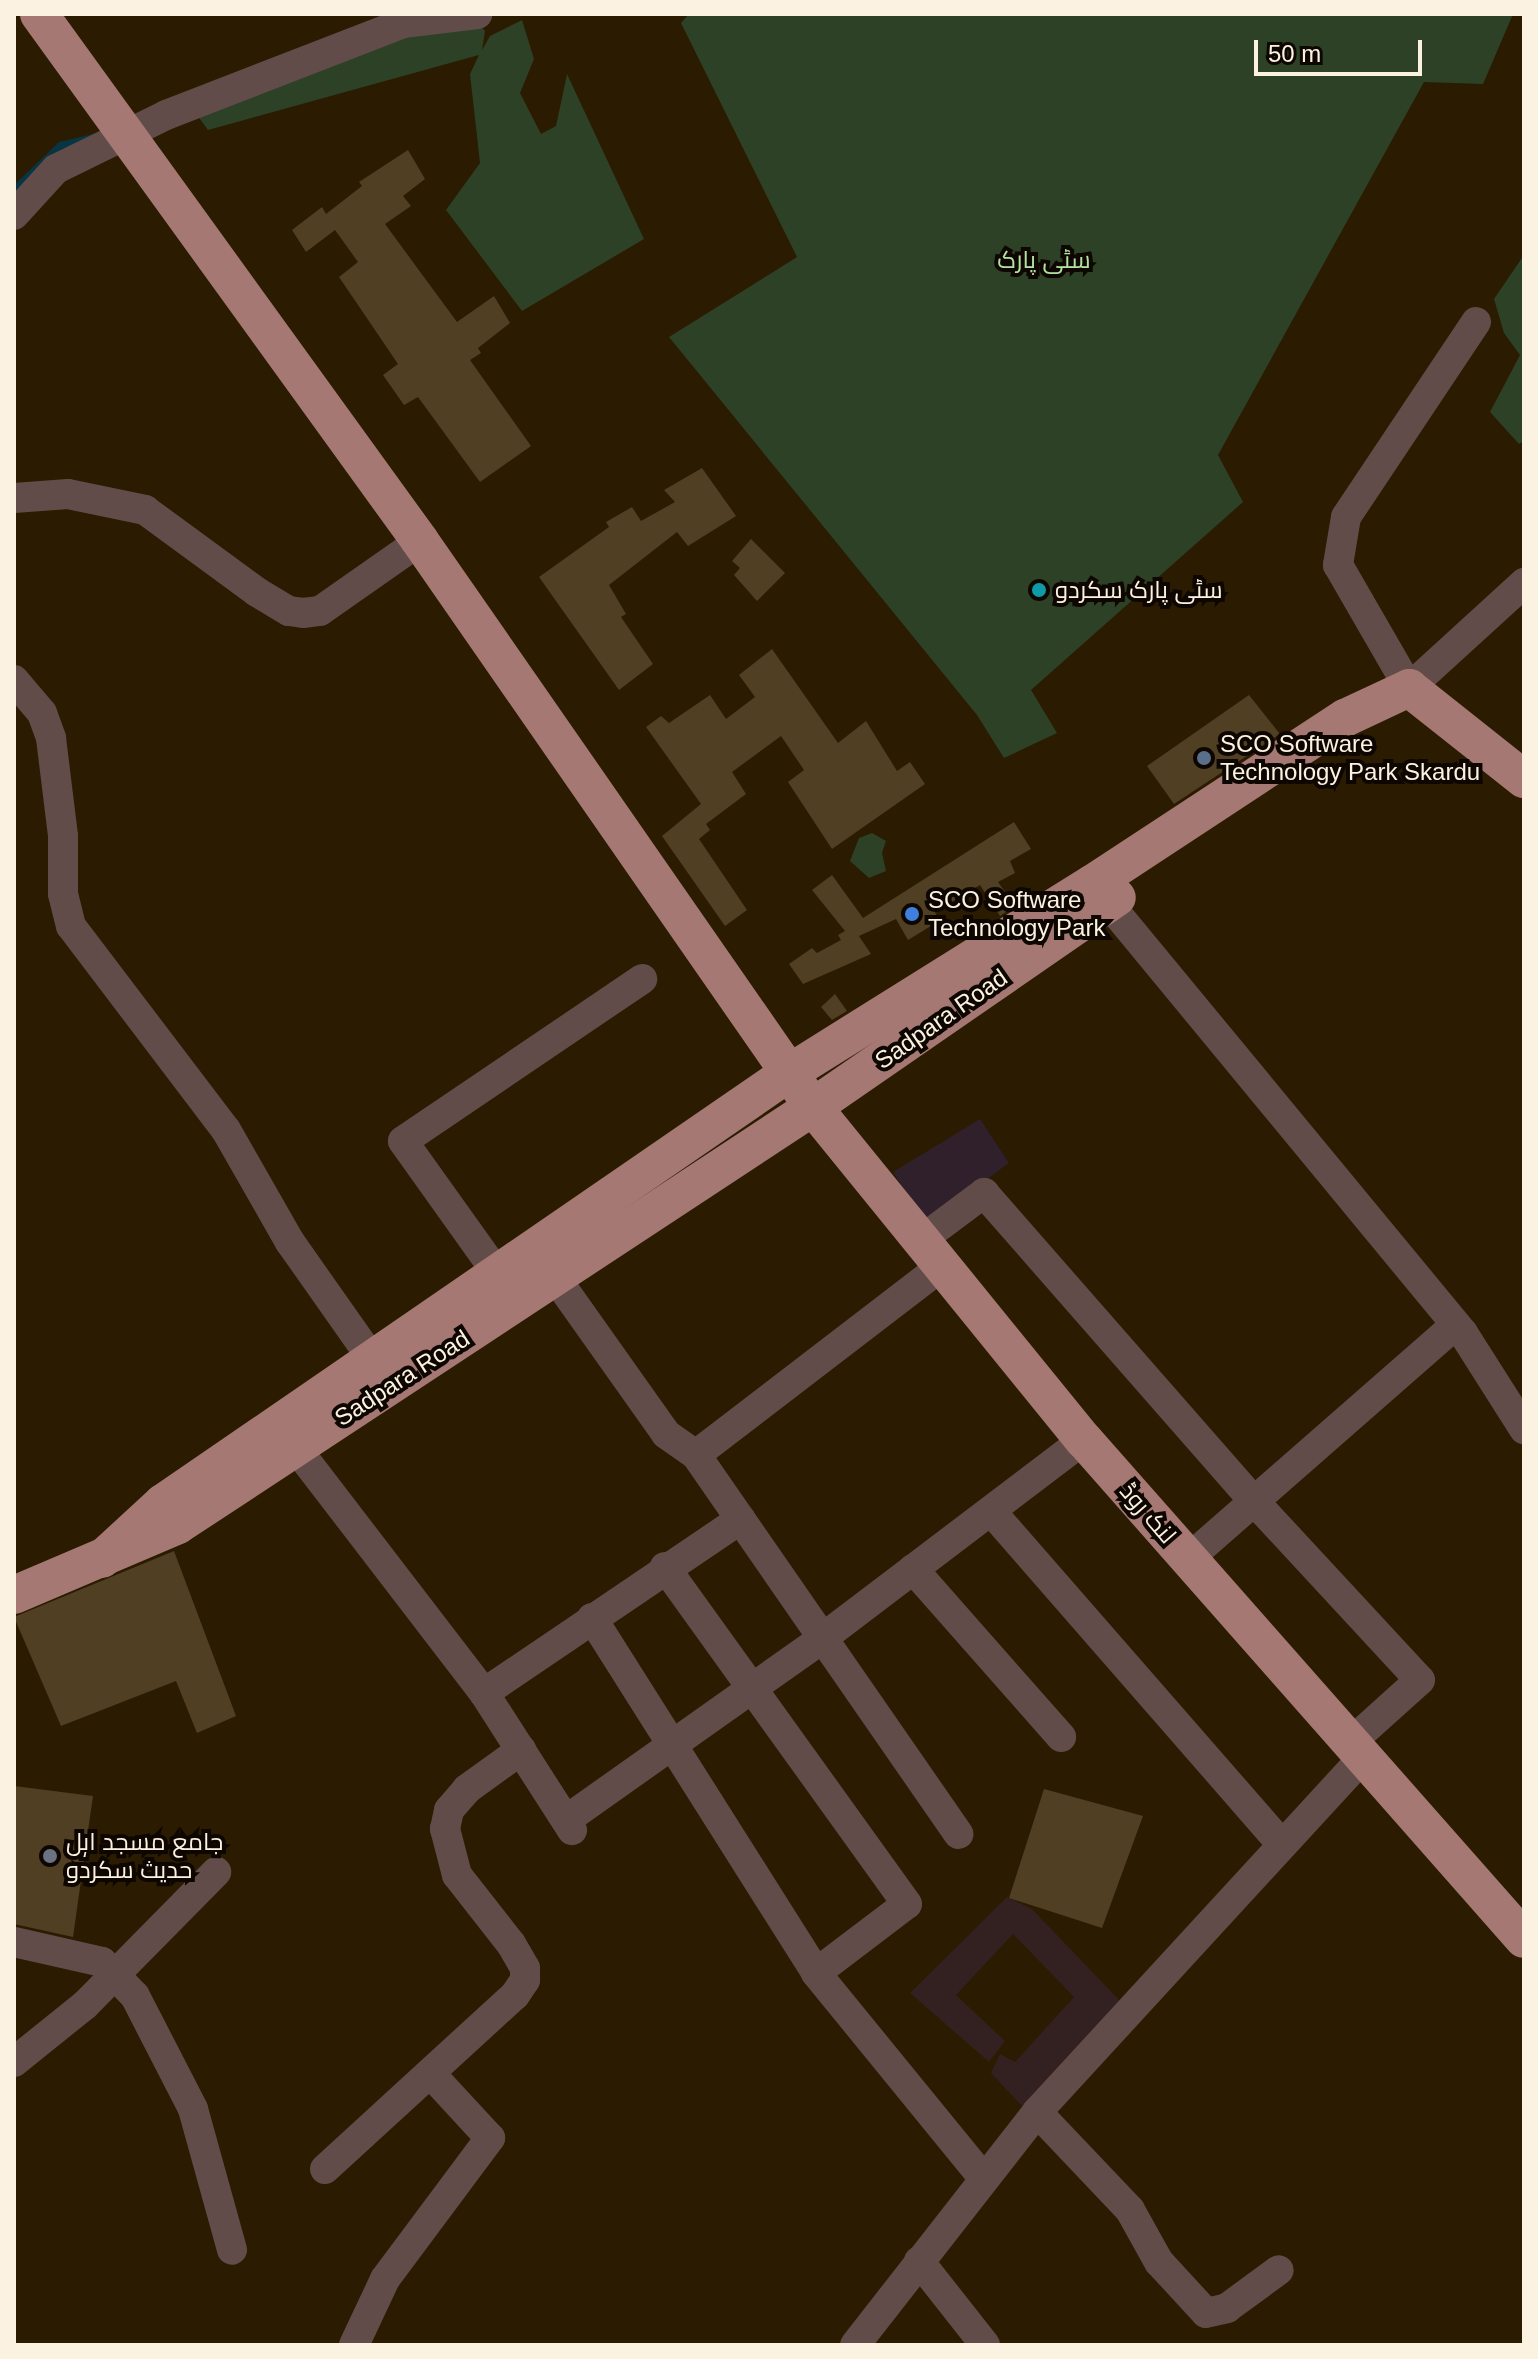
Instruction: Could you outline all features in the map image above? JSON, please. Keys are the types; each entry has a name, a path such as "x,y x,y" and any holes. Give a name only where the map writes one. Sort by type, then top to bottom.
{"main road":[{"name":"لنک روڈ","path":"39,14 420,541 813,1107 1084,1440 1524,1939"},
{"path":"1345,718 1409,688 1524,779"},
{"name":"Sadpara Road","path":"102,1559 178,1525 296,1448 497,1273 789,1073 1092,884 1345,718"},
{"name":"Sadpara Road","path":"102,1559 163,1503 381,1372 555,1277 813,1107 1277,786 1345,718"},
{"path":"14,1595 102,1559"}],"street":[{"path":"14,215 56,169 126,134 377,31 403,23 477,14"},
{"path":"1476,322 1355,501 1340,541 1338,565 1346,585 1409,688 1524,583"},
{"path":"14,498 68,494 145,510 257,592 289,611 303,613 320,611 420,541"},
{"path":"14,680 42,713 51,738 63,836 63,894 71,926 226,1130 290,1242 381,1372"},
{"path":"1108,903 1456,1324 1524,1429"},
{"path":"497,1273 403,1141 642,979"},
{"path":"696,1455 932,1253 984,1193 1254,1501 1420,1680 1356,1750 1282,1844 1037,2112 855,2345"},
{"path":"555,1277 666,1434 696,1455 958,1834"},
{"path":"1188,1559 1456,1324"},
{"path":"296,1448 484,1693 569,1825 672,1743 824,1637 1084,1440"},
{"path":"991,1511 1282,1844"},
{"path":"484,1693 665,1567 741,1519"},
{"path":"665,1567 907,1904 816,1973"},
{"path":"913,1569 1061,1737"},
{"path":"592,1618 816,1973 983,2178"},
{"path":"325,2169 525,1980 525,1968 511,1944 457,1875 446,1848 445,1829 449,1810 467,1789 521,1750"},
{"path":"14,2062 74,2015 216,1872"},
{"path":"14,1942 81,1955 114,1972 146,2014 193,2109 232,2250"},
{"path":"354,2345 385,2279 490,2138 430,2073"},
{"path":"1037,2112 1130,2210 1159,2262 1206,2313 1227,2308 1279,2270"},
{"path":"919,2261 985,2345"}],"shaded area":[{"path":"980,1119 1009,1163 926,1224 893,1172"},
{"path":"1007,1897 1032,1909 1120,2001 1024,2108 991,2073 1000,2054 1015,2062 1074,1997 1013,1934 956,1995 1005,2041 989,2062 910,1993"}],"green space":[{"name":"سٹی پارک","path":"689,14 1513,14 1483,84 1424,82 1218,455 1243,502 1031,690 1057,733 1004,758 977,715 669,337 797,257 681,23"},
{"path":"522,20 534,59 520,93 541,134 556,126 567,74 644,239 522,311 446,210 480,163 470,74 479,55 208,130 197,115 403,31 477,22 485,31 482,50 490,36"},
{"path":"1524,255 1524,441 1519,444 1490,412 1520,355 1504,333 1494,299"},
{"path":"872,833 886,841 882,853 886,871 869,878 850,861 859,838"}],"building":[{"path":"408,150 425,179 403,196 411,206 385,224 457,322 494,296 510,323 478,348 481,353 470,360 531,446 480,482 418,397 404,405 383,375 398,364 339,277 358,262 335,230 306,252 292,230 322,207 326,214 362,186 359,182"},
{"path":"702,468 736,516 688,546 677,532 609,585 626,614 621,617 653,664 619,690 539,577 609,527 606,522 632,507 641,521 675,502 664,490"},
{"path":"751,539 785,573 757,601 734,575 740,568 732,561"},
{"path":"772,649 838,743 866,721 897,771 910,762 925,784 832,849 788,782 804,770 781,736 732,772 746,794 706,824 710,830 699,839 747,910 725,926 662,836 701,804 646,727 661,716 669,723 710,695 726,719 755,697 739,675"},
{"name":"SCO Software Technology Park Skardu","path":"1249,695 1280,734 1174,804 1147,766"},
{"path":"1014,822 1031,849 1010,861 1015,873 998,882 1015,906 1000,916 980,885 935,912 939,921 908,940 896,919 859,936 871,954 803,984 789,964 812,948 817,953 841,940 838,935 845,931 812,890 832,875 863,918"},
{"path":"835,994 847,1011 832,1020 821,1007"},
{"path":"174,1551 236,1716 197,1733 176,1681 61,1726 14,1617"},
{"name":"جامع مسجد اہل حدیث سکردو","path":"14,1786 93,1796 73,1937 14,1924"},
{"path":"1044,1789 1143,1816 1102,1928 1009,1898"}],"waterway":[{"path":"14,189 60,145 93,137"}],"place":[{"name":"سٹی پارک سکردو","path":"1039,590"},
{"name":"SCO Software Technology Park Skardu","path":"1204,758"},
{"name":"SCO Software Technology Park","path":"912,914"},
{"name":"جامع مسجد اہل حدیث سکردو","path":"50,1856"}]}
